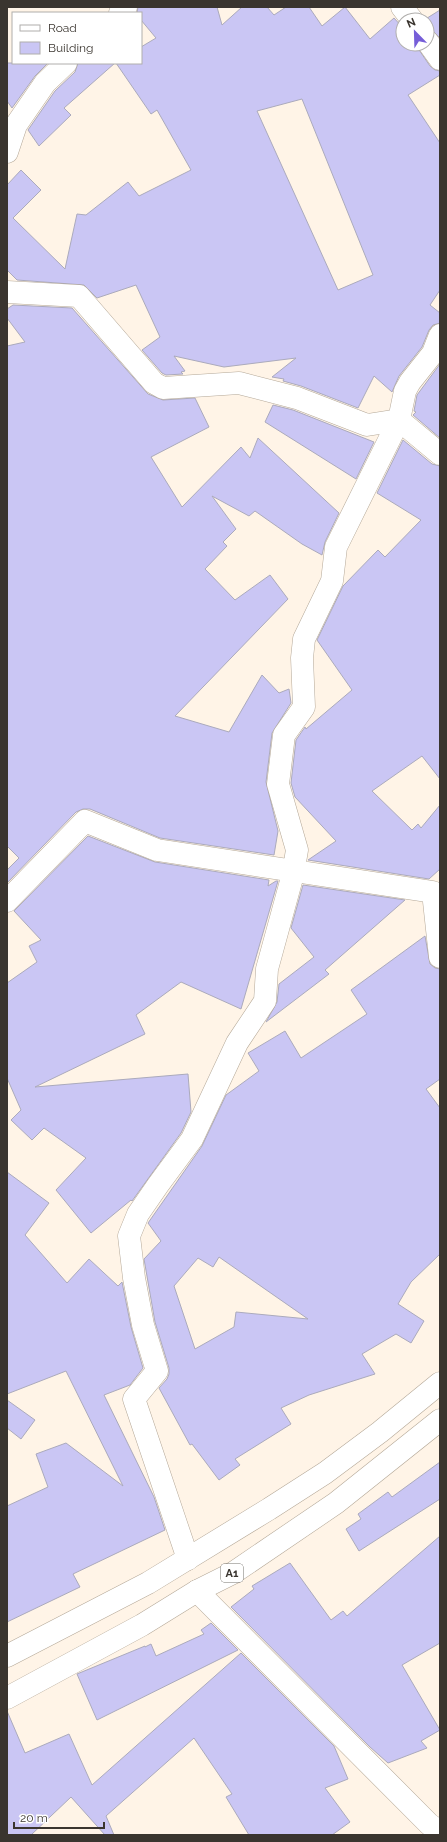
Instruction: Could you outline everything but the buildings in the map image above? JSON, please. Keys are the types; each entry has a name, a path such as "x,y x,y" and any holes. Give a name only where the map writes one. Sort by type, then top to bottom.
{"main road":[{"path":"7,152 16,125 45,83 65,64"},
{"path":"7,292 80,296 154,383 163,388 239,383 297,398 367,425 399,420 440,454"},
{"path":"188,1559 134,1399 157,1371 143,1325 134,1278 129,1236 138,1214 158,1184 192,1139 237,1043 265,1001 267,969 297,850 278,784 284,735 304,707 302,658 304,639 332,581 336,547 399,420 405,392 410,382 433,352 440,335"},
{"path":"7,901 85,821 157,850 433,892 440,957"},
{"path":"7,1656 148,1583 325,1473 380,1432 440,1383"},
{"name":"A1","path":"7,1698 142,1625 197,1591 233,1573 336,1503 440,1420"},
{"path":"197,1591 423,1819 440,1832"}]}
